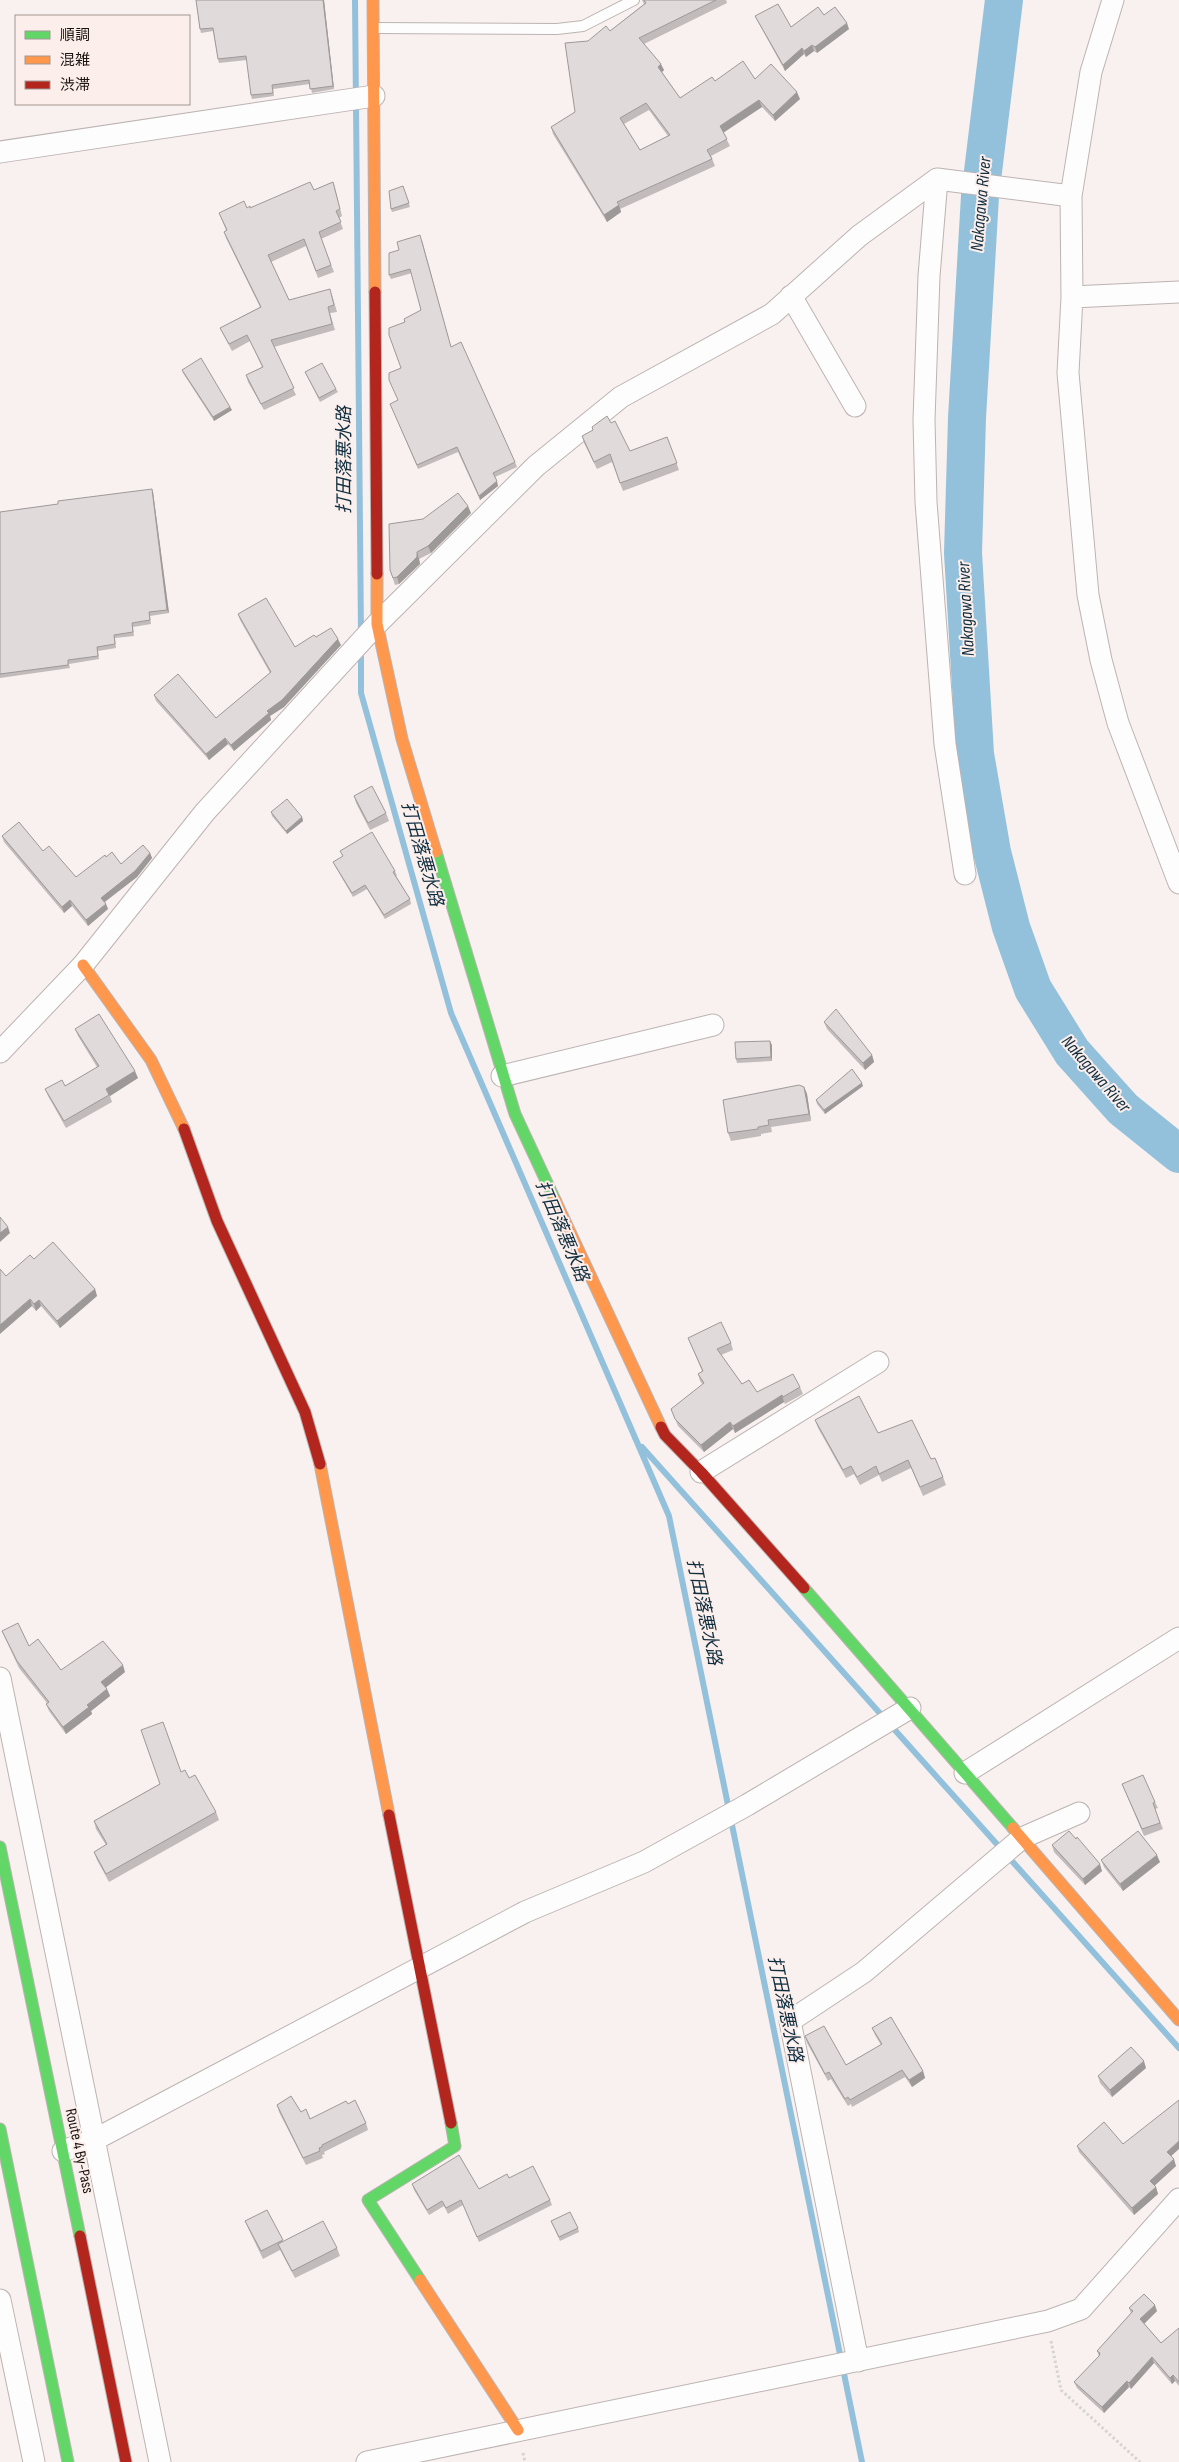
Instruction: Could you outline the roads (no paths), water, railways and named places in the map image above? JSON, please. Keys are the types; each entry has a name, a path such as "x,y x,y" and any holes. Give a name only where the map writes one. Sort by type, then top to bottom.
{"main road":[{"path":"374,0 378,624 402,740 515,1114 664,1435 701,1472 910,1708 1179,2020"},
{"path":"83,965 151,1060 182,1122 217,1220 305,1412 320,1462 377,1759 455,2146 368,2200 518,2430"},
{"name":"Route 4 By-Pass","path":"0,1847 126,2462"},
{"path":"0,2129 68,2462"}],"street":[{"path":"1113,0 1091,72 1071,196 1072,298 1068,373 1088,595 1101,660 1118,723 1179,883"},
{"path":"0,152 374,96"},
{"path":"0,1052 83,965 205,812 378,624 536,466 621,397 772,314 858,236 937,179 1071,196"},
{"path":"937,179 928,315 924,420 926,502 945,744 965,874"},
{"path":"1072,298 1179,292"},
{"path":"792,296 855,406"},
{"path":"502,1076 713,1025"},
{"path":"701,1472 878,1362"},
{"path":"965,1773 1179,1638"},
{"path":"0,1678 160,2462"},
{"path":"63,2151 94,2140 524,1912 644,1862 910,1708"},
{"path":"858,2361 790,2021 864,1972 1022,1838 1079,1813"},
{"path":"368,2462 1048,2321 1081,2309 1179,2199"},
{"path":"0,2300 34,2462"}],"lane":[{"path":"374,28 557,29 583,26 634,0"}],"waterway":[{"name":"打田落悪水路","path":"355,0 361,633"},
{"name":"Nakagawa River","path":"1004,0 980,196 967,418 963,553 975,754 992,852 1011,927 1033,989 1072,1052 1123,1109 1179,1154"},
{"name":"打田落悪水路","path":"361,650 361,693 451,1013 669,1516 862,2462"},
{"path":"642,1447 1179,2048"}]}
